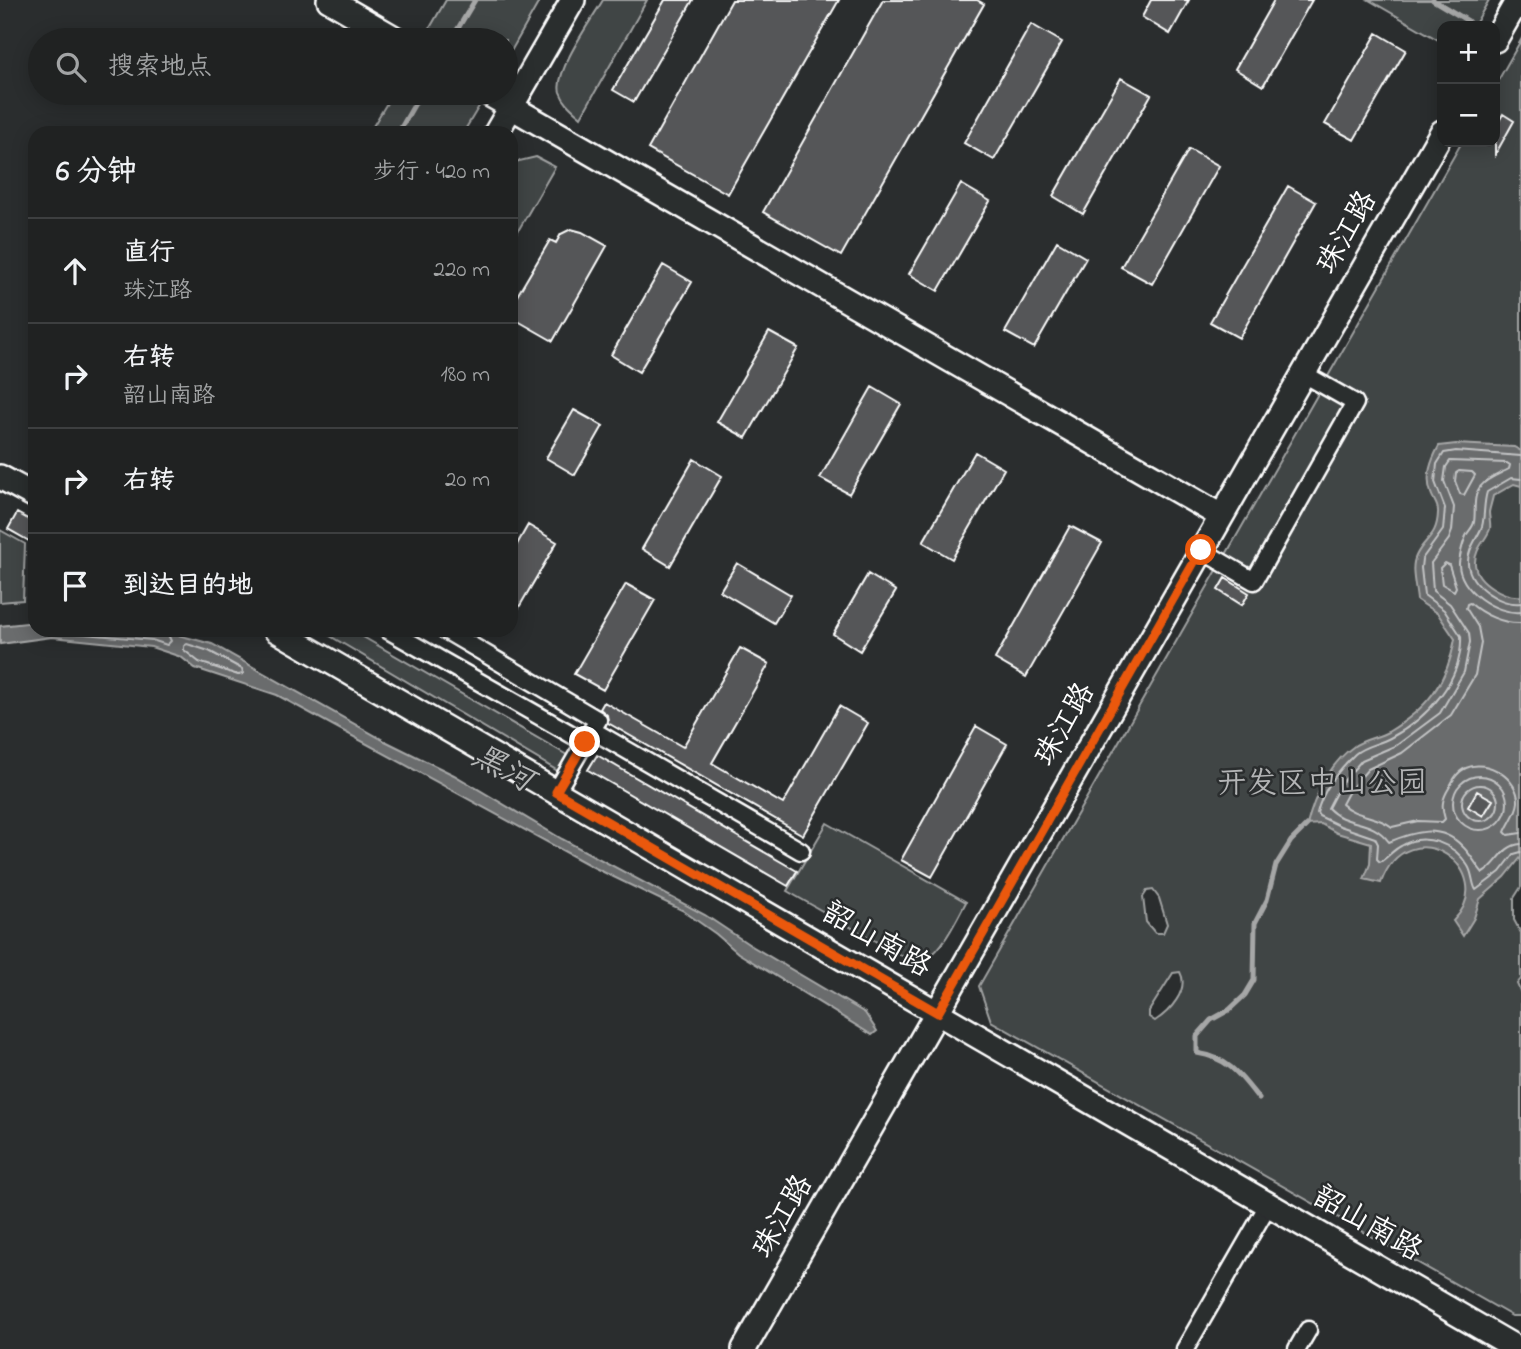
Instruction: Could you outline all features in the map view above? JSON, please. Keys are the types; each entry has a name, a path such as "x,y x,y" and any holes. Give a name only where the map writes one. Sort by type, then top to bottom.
{"street":[{"path":"329,0 377,28"},
{"path":"518,96 573,0"},
{"path":"1500,31 1518,0"},
{"path":"508,105 1221,516"},
{"path":"500,126 512,107"},
{"name":"珠江路","path":"744,1349 1437,141"},
{"path":"1201,550 1254,581 1354,403 1304,374"},
{"path":"0,477 28,492"},
{"name":"韶山南路","path":"288,637 1518,1349"},
{"path":"401,637 801,851"},
{"path":"456,637 598,720 556,792"},
{"path":"1185,1349 1268,1205"},
{"path":"1297,1349 1308,1330"}],"green space":[{"path":"446,0 540,0 518,39 518,28 430,28"},
{"path":"603,0 647,0 581,117 564,99 560,92 560,83 568,59"},
{"path":"1369,0 1489,0 1477,21 1437,21 1437,39"},
{"name":"开发区中山公园","path":"1521,40 1521,887 1514,898 1514,920 1521,933 1521,979 1517,984 1521,993 1521,1316 1512,1316 991,1021 979,986 1459,147 1500,147 1500,77","holes":["1153,890 1159,898 1167,924 1163,933 1155,933 1146,922 1143,897 1147,891","1180,972 1180,993 1172,1006 1155,1021 1149,1017 1149,1011 1173,973"]},
{"path":"386,105 480,105 467,126 373,126"},
{"path":"536,157 555,167 518,231 518,161"},
{"path":"0,530 25,544 23,600 0,602"},
{"path":"332,637 363,637 567,755 558,771"},
{"path":"827,823 966,902 949,933 933,954 921,959 900,955 787,891"}],"water":[{"path":"1456,444 1514,447 1521,451 1521,486 1514,484 1493,496 1489,512 1490,529 1476,554 1475,564 1480,577 1486,583 1500,592 1521,596 1521,857 1505,877 1480,899 1474,918 1463,936 1453,921 1465,902 1467,883 1459,867 1446,854 1429,848 1411,849 1394,860 1381,883 1364,879 1370,864 1371,843 1337,833 1321,824 1307,825 1318,792 1344,754 1357,744 1388,732 1414,714 1433,693 1447,669 1455,639 1438,614 1417,600 1413,566 1419,550 1433,533 1437,521 1438,507 1429,481 1431,463 1439,446"},
{"path":"28,623 28,637 52,637 0,644 0,626"},
{"path":"52,637 186,637 212,644 385,741 454,775 562,839 705,915 865,1013 877,1031 872,1035 738,953 682,910 593,867 277,695 195,668 181,657 151,647"}],"building":[{"path":"665,0 693,0 634,102 613,90"},
{"path":"732,0 839,0 728,194 648,149"},
{"path":"883,0 977,0 984,4 841,256 763,212"},
{"path":"1151,0 1189,0 1170,34 1142,17"},
{"path":"1274,0 1312,0 1263,86 1235,69"},
{"path":"1031,24 1062,42 994,160 964,143"},
{"path":"1377,33 1406,50 1354,140 1325,124"},
{"path":"1121,78 1151,95 1083,214 1053,196"},
{"path":"1503,114 1514,121 1500,146 1500,119"},
{"path":"1189,149 1219,166 1152,284 1121,267"},
{"path":"961,184 990,201 938,291 909,274"},
{"path":"1288,186 1316,202 1239,338 1210,322"},
{"path":"571,229 607,246 553,341 518,321 518,294 550,240 556,243 561,234"},
{"path":"1057,241 1086,258 1034,348 1005,332"},
{"path":"663,265 692,282 639,372 611,355"},
{"path":"769,332 798,348 746,438 717,422"},
{"path":"872,387 901,404 849,494 820,478"},
{"path":"574,410 603,426 575,475 546,458"},
{"path":"975,452 1004,469 952,559 923,542"},
{"path":"694,459 722,476 670,566 642,549"},
{"path":"17,513 28,519 28,540 8,529"},
{"path":"528,525 557,542 518,609 518,543"},
{"path":"1070,526 1102,543 1026,677 995,659"},
{"path":"737,563 791,595 774,623 720,591"},
{"path":"868,574 896,591 860,651 833,634"},
{"path":"1225,578 1249,593 1242,605 1218,590"},
{"path":"626,584 655,600 603,690 574,674"},
{"path":"740,648 769,664 712,763 783,804 839,706 868,723 803,835 608,723 607,715 600,709 604,702 683,747"},
{"path":"976,726 1007,744 932,877 901,860"},
{"path":"597,755 797,871 788,886 588,770"},
{"path":"1477,791 1493,800 1483,816 1468,807"}],"waterway":[{"path":"458,28 475,0"},
{"path":"1433,0 1468,21"},
{"path":"402,126 414,105"},
{"path":"1259,1099 1226,1063 1197,1053 1197,1036 1211,1020 1229,1010 1245,995 1254,980 1255,923 1267,900 1276,865 1291,841 1307,825"}],"route":[{"path":"585,742 556,792 938,1013 1201,550"}],"water label":[{"name":"黑河","path":"502,770"}]}
